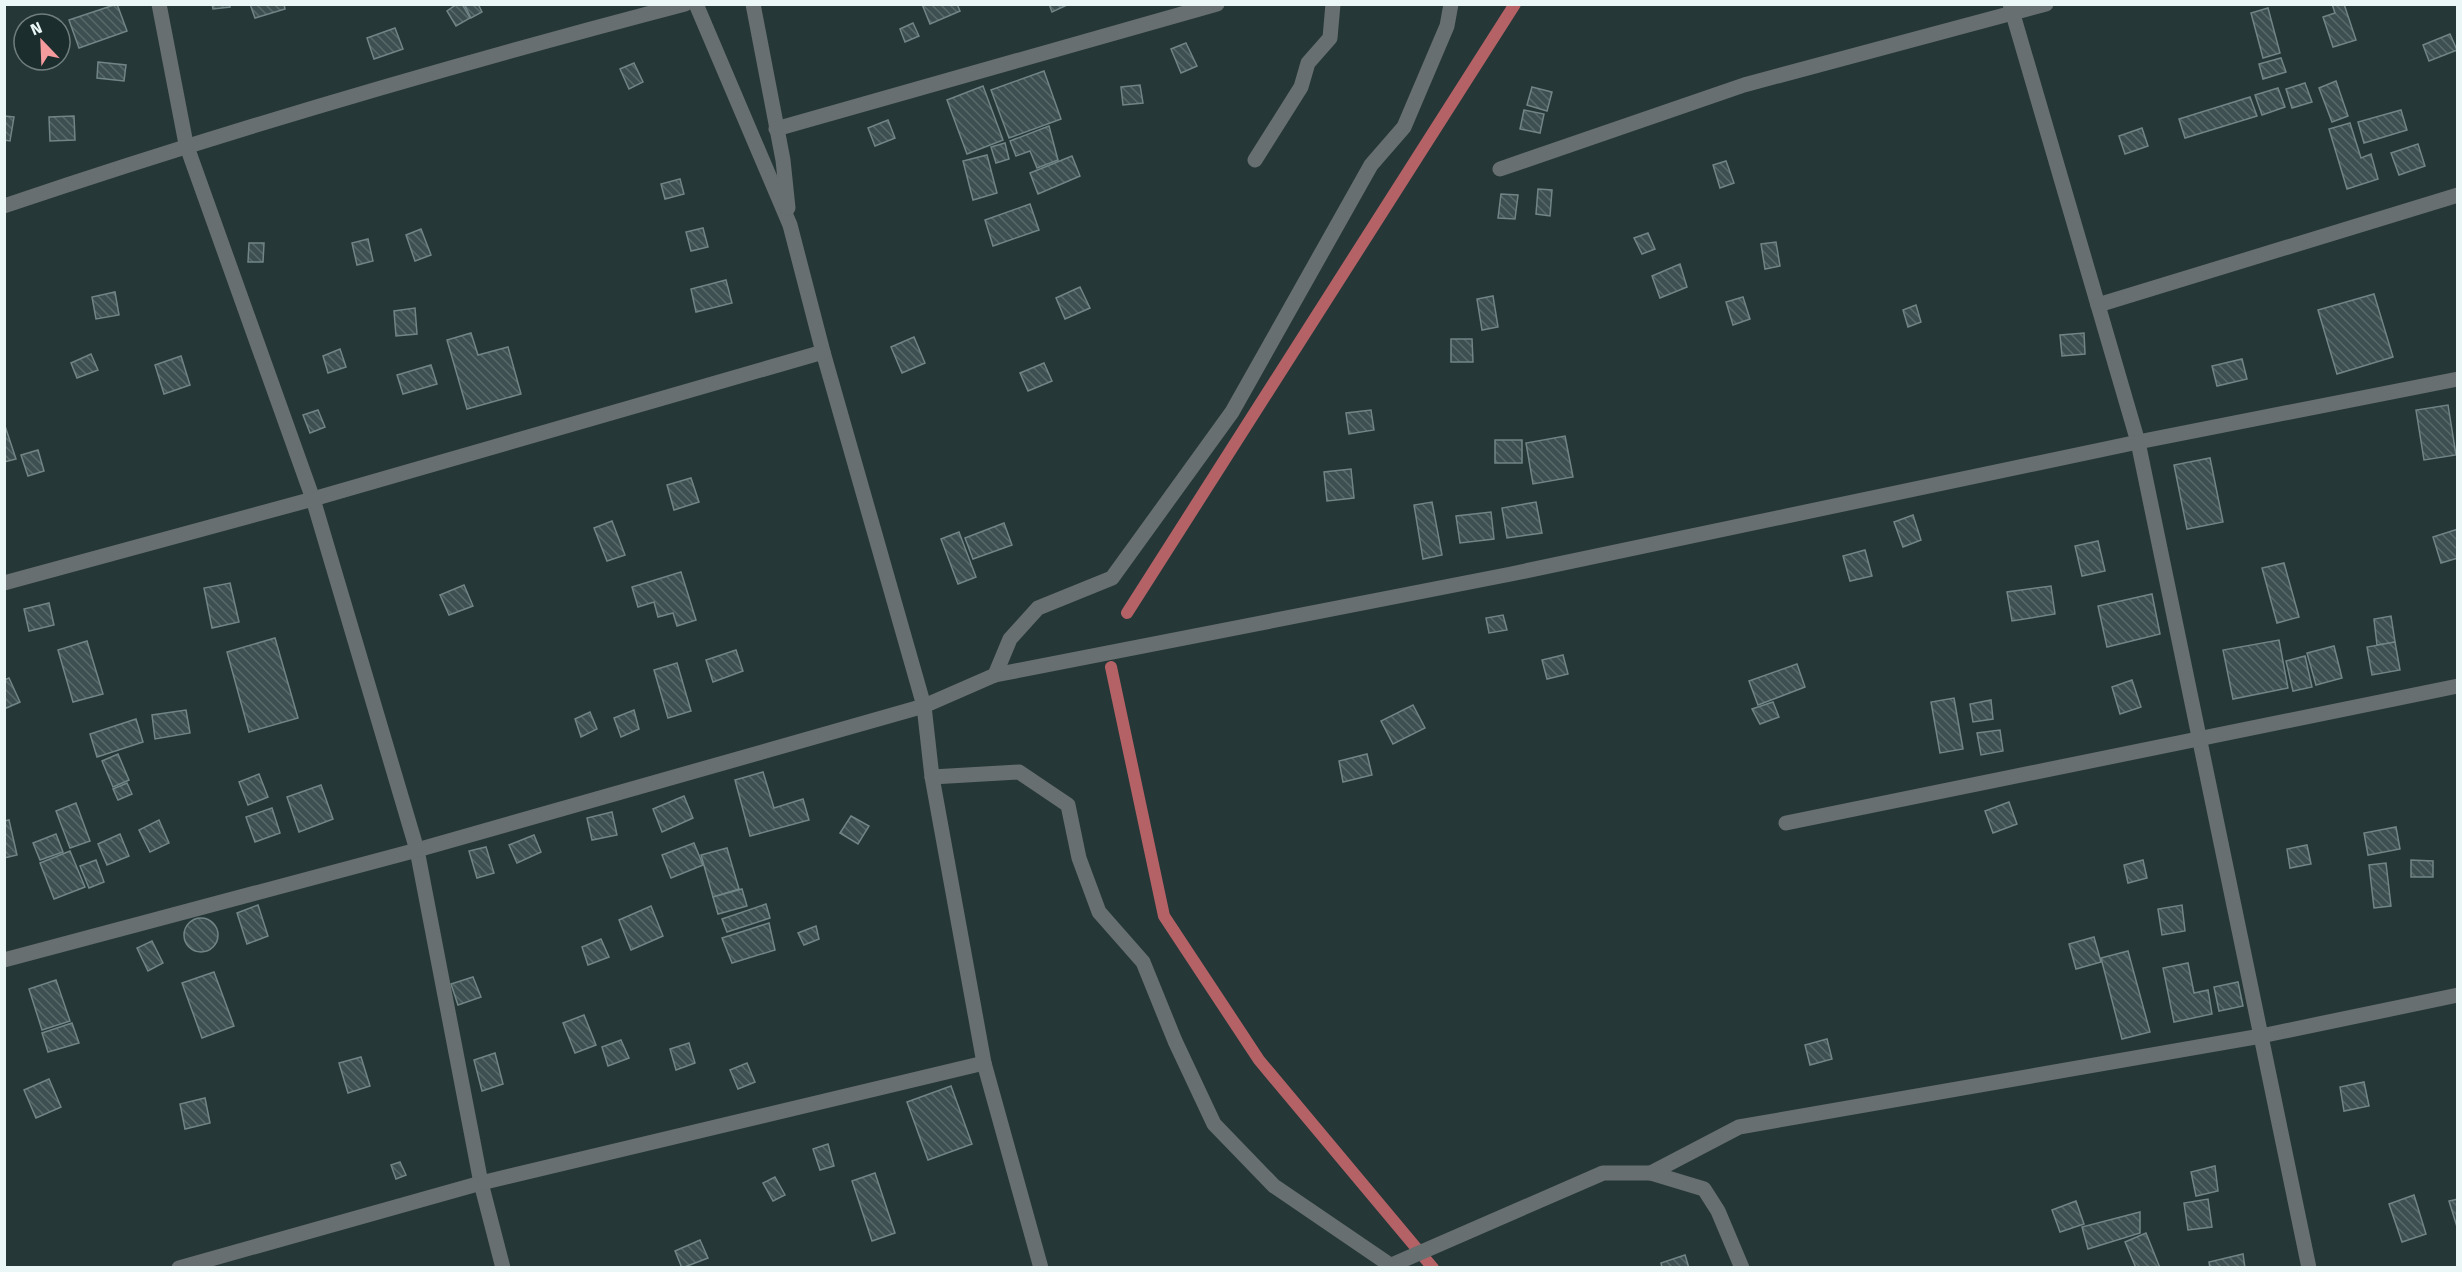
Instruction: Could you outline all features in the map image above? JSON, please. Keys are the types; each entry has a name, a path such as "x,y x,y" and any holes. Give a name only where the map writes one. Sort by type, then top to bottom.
{"street":[{"path":"159,4 186,144 313,499 417,850 481,1183 502,1268"},
{"path":"4,206 186,144 520,47 685,4"},
{"path":"696,4 790,225"},
{"path":"753,4 776,129 790,225 822,352 924,706 933,777 984,1063 1041,1268"},
{"path":"1255,160 1301,87 1308,63 1330,38 1333,4"},
{"path":"995,675 1010,639 1038,608 1112,578 1232,412 1371,165 1404,127 1447,26 1451,4"},
{"path":"1500,169 1744,85 2012,10 2046,4"},
{"path":"776,129 1212,5"},
{"path":"2012,10 2138,442 2309,1268"},
{"path":"2098,304 2457,195"},
{"path":"4,583 313,499 822,352"},
{"path":"4,960 417,850 924,706 995,675 1511,574 2138,442 2457,379"},
{"path":"1786,823 2457,686"},
{"path":"933,777 1019,772 1068,805 1079,858 1099,912 1143,962 1175,1041 1214,1125 1274,1186 1387,1266 1604,1173 1651,1173 1704,1189 1719,1211 1742,1268"},
{"path":"1651,1173 1738,1127 2261,1036 2457,995"},
{"path":"179,1268 481,1183 984,1063"}],"building":[{"path":"117,4 127,31 79,48 72,28 72,19"},
{"path":"212,4 230,4 230,7 213,9"},
{"path":"250,4 284,4 285,9 255,18"},
{"path":"457,4 462,4 470,18 456,26 447,11"},
{"path":"464,4 478,4 482,12 471,18"},
{"path":"922,4 957,4 960,11 930,24"},
{"path":"1049,4 1069,4 1052,12"},
{"path":"2332,4 2344,4 2356,40 2333,47 2323,17 2335,13"},
{"path":"2268,8 2280,53 2263,58 2251,13"},
{"path":"913,23 919,36 905,42 900,29"},
{"path":"395,28 403,49 374,59 367,38"},
{"path":"2450,34 2457,50 2429,61 2423,45"},
{"path":"1186,43 1197,66 1181,73 1171,49"},
{"path":"2281,58 2286,72 2263,79 2259,64"},
{"path":"98,62 126,65 124,81 97,78"},
{"path":"634,63 643,82 629,89 620,69"},
{"path":"1044,71 1061,119 1009,138 991,90"},
{"path":"2336,81 2348,116 2332,122 2319,88"},
{"path":"2305,83 2312,102 2292,108 2286,89"},
{"path":"1140,85 1143,103 1123,105 1121,87"},
{"path":"983,86 1003,140 967,154 947,100"},
{"path":"1532,87 1552,92 1547,111 1527,105"},
{"path":"2278,88 2285,107 2262,115 2255,95"},
{"path":"2250,97 2257,116 2185,138 2179,119"},
{"path":"1524,110 1544,114 1540,133 1520,129"},
{"path":"2401,110 2407,130 2364,143 2358,122"},
{"path":"4,116 14,117 10,141 4,140"},
{"path":"74,116 75,140 50,141 49,117"},
{"path":"888,120 895,138 875,146 868,128"},
{"path":"2350,123 2361,158 2371,154 2378,179 2347,189 2329,129"},
{"path":"1049,126 1058,160 1037,168 1030,151 1016,156 1010,141"},
{"path":"2142,128 2148,146 2125,154 2119,136"},
{"path":"1005,143 1009,159 996,163 991,147"},
{"path":"2418,144 2425,166 2399,175 2391,153"},
{"path":"987,155 997,193 973,200 963,161"},
{"path":"1072,156 1080,176 1038,194 1030,173"},
{"path":"1726,161 1734,183 1720,188 1713,165"},
{"path":"680,179 684,194 665,199 661,184"},
{"path":"1538,189 1552,190 1550,216 1536,214"},
{"path":"1501,194 1518,195 1515,219 1498,218"},
{"path":"1030,204 1039,230 993,246 985,220"},
{"path":"703,228 708,247 691,251 686,232"},
{"path":"421,229 431,255 415,261 406,235"},
{"path":"1648,233 1655,249 1642,254 1634,238"},
{"path":"368,239 373,261 357,265 352,243"},
{"path":"1776,242 1780,266 1765,269 1761,244"},
{"path":"249,243 264,243 263,262 248,262"},
{"path":"1680,264 1687,287 1660,298 1652,276"},
{"path":"726,280 732,303 696,312 691,289"},
{"path":"1080,287 1090,308 1065,319 1056,298"},
{"path":"115,292 119,315 96,319 92,297"},
{"path":"2374,294 2393,357 2337,374 2318,310"},
{"path":"1493,296 1498,327 1482,330 1477,299"},
{"path":"1743,297 1750,319 1733,325 1726,302"},
{"path":"1916,305 1921,322 1908,327 1903,310"},
{"path":"415,308 417,334 396,336 394,311"},
{"path":"471,333 478,355 508,347 521,394 467,409 447,340"},
{"path":"2084,333 2085,354 2062,356 2060,335"},
{"path":"914,337 925,363 902,373 891,347"},
{"path":"1451,339 1472,339 1473,362 1451,362"},
{"path":"340,349 346,367 328,373 323,356"},
{"path":"91,354 98,370 77,378 71,363"},
{"path":"181,356 190,385 164,394 155,365"},
{"path":"2242,359 2247,379 2217,386 2212,366"},
{"path":"1044,363 1052,381 1028,391 1020,373"},
{"path":"431,365 437,384 403,394 397,375"},
{"path":"2448,405 2456,455 2424,460 2416,410"},
{"path":"318,410 325,427 310,433 303,415"},
{"path":"1371,410 1374,430 1349,434 1346,413"},
{"path":"4,423 16,459 4,462"},
{"path":"1565,436 1573,477 1533,484 1526,443"},
{"path":"1495,440 1522,440 1522,463 1495,463"},
{"path":"38,450 44,471 28,476 21,455"},
{"path":"2210,458 2223,522 2187,529 2174,465"},
{"path":"1351,469 1354,498 1327,501 1324,472"},
{"path":"691,478 699,502 674,510 667,485"},
{"path":"1432,502 1442,555 1423,559 1414,505"},
{"path":"1536,502 1542,533 1507,538 1502,508"},
{"path":"1491,512 1494,539 1460,543 1456,516"},
{"path":"1913,515 1921,540 1903,547 1894,522"},
{"path":"612,521 625,555 607,561 594,528"},
{"path":"1004,523 1012,545 973,559 965,538"},
{"path":"2458,529 2458,558 2441,563 2433,537"},
{"path":"959,532 976,577 958,584 941,539"},
{"path":"2098,541 2105,571 2082,576 2075,546"},
{"path":"1865,550 1872,576 1850,581 1843,556"},
{"path":"2284,563 2299,617 2277,623 2262,568"},
{"path":"681,572 696,620 677,626 673,613 658,617 654,602 638,607 632,587"},
{"path":"230,583 239,622 212,628 204,588"},
{"path":"464,585 473,606 449,615 440,595"},
{"path":"2051,586 2055,614 2012,621 2007,592"},
{"path":"2152,594 2160,634 2107,647 2098,606"},
{"path":"49,603 54,625 29,631 24,609"},
{"path":"1503,615 1507,630 1489,633 1486,618"},
{"path":"2391,616 2395,642 2377,645 2374,619"},
{"path":"275,638 298,718 249,732 227,652"},
{"path":"2279,640 2288,688 2233,699 2223,650"},
{"path":"87,641 103,694 73,702 58,650"},
{"path":"2395,642 2400,670 2372,675 2367,647"},
{"path":"2334,646 2342,678 2316,685 2307,653"},
{"path":"736,650 743,671 713,682 706,660"},
{"path":"1563,655 1568,674 1547,679 1542,660"},
{"path":"2305,656 2312,687 2293,691 2286,661"},
{"path":"677,663 691,711 668,718 654,670"},
{"path":"1797,664 1805,687 1758,705 1749,681"},
{"path":"9,678 20,702 4,709 4,680"},
{"path":"2132,680 2141,707 2120,714 2112,687"},
{"path":"1954,698 1963,749 1940,753 1931,702"},
{"path":"1991,700 1993,719 1973,722 1970,704"},
{"path":"1773,702 1779,717 1760,724 1752,709"},
{"path":"1413,705 1425,728 1393,744 1381,721"},
{"path":"186,710 190,733 155,739 152,715"},
{"path":"634,710 639,729 621,737 614,718"},
{"path":"590,712 597,729 581,737 575,719"},
{"path":"136,719 143,742 97,757 90,734"},
{"path":"2000,730 2003,751 1981,755 1977,733"},
{"path":"118,754 129,780 113,787 102,761"},
{"path":"1367,754 1372,775 1343,782 1339,761"},
{"path":"763,772 774,808 803,799 809,820 750,836 735,780"},
{"path":"259,774 268,797 248,805 239,782"},
{"path":"127,783 132,794 118,800 113,789"},
{"path":"321,785 333,819 299,832 287,797"},
{"path":"684,796 693,818 662,832 653,809"},
{"path":"2009,802 2017,824 1993,833 1985,811"},
{"path":"76,803 90,841 70,848 56,811"},
{"path":"272,808 280,833 255,842 246,817"},
{"path":"612,812 617,835 592,840 587,818"},
{"path":"851,816 869,826 858,844 840,833"},
{"path":"9,820 17,855 4,858 4,821"},
{"path":"159,820 169,843 150,852 139,830"},
{"path":"2396,827 2400,849 2368,855 2364,833"},
{"path":"56,834 63,852 40,860 33,843"},
{"path":"120,834 129,856 107,865 98,844"},
{"path":"534,835 541,852 517,863 509,845"},
{"path":"694,843 703,865 671,878 662,855"},
{"path":"2307,845 2311,864 2290,868 2287,849"},
{"path":"486,847 494,873 477,878 469,851"},
{"path":"727,848 739,889 713,897 701,855"},
{"path":"70,851 85,887 54,899 40,863"},
{"path":"96,860 104,882 89,888 80,866"},
{"path":"2143,860 2147,878 2128,883 2124,865"},
{"path":"2411,860 2433,861 2433,877 2411,877"},
{"path":"2386,863 2391,906 2374,908 2369,865"},
{"path":"742,889 747,906 718,914 713,897"},
{"path":"766,904 770,918 727,932 722,919"},
{"path":"258,905 268,936 247,944 237,913"},
{"path":"2182,905 2185,931 2162,935 2158,909"},
{"path":"651,906 663,936 631,950 619,920"},
{"path":"201,918 213,923 218,935 213,947 201,952 189,947 184,935 189,923"},
{"path":"769,923 775,950 732,963 722,938"},
{"path":"816,926 819,939 804,945 798,933"},
{"path":"2094,937 2101,962 2076,969 2069,944"},
{"path":"601,939 609,957 588,965 582,947"},
{"path":"152,941 163,963 148,971 137,948"},
{"path":"2128,951 2150,1032 2122,1039 2101,958"},
{"path":"2188,963 2194,993 2208,990 2212,1014 2174,1022 2163,968"},
{"path":"214,972 234,1026 202,1038 182,983"},
{"path":"473,977 481,997 458,1005 451,984"},
{"path":"56,980 70,1021 42,1030 29,989"},
{"path":"2238,982 2243,1006 2219,1011 2214,987"},
{"path":"584,1015 596,1045 575,1053 563,1023"},
{"path":"72,1023 79,1043 48,1052 42,1033"},
{"path":"1827,1039 1832,1059 1810,1065 1805,1045"},
{"path":"621,1040 629,1058 608,1066 602,1047"},
{"path":"689,1043 695,1063 676,1070 670,1049"},
{"path":"495,1053 503,1084 482,1091 474,1060"},
{"path":"361,1057 370,1086 348,1093 339,1063"},
{"path":"747,1063 755,1082 738,1089 730,1070"},
{"path":"49,1079 61,1107 36,1118 24,1090"},
{"path":"2364,1082 2369,1106 2344,1111 2340,1087"},
{"path":"951,1086 972,1144 928,1160 907,1102"},
{"path":"205,1098 210,1123 185,1129 180,1104"},
{"path":"828,1144 834,1166 820,1170 813,1149"},
{"path":"400,1162 406,1175 396,1179 391,1165"},
{"path":"2215,1166 2218,1191 2196,1196 2191,1172"},
{"path":"875,1173 895,1233 872,1241 852,1181"},
{"path":"775,1177 785,1195 773,1201 763,1183"},
{"path":"2414,1195 2426,1234 2402,1242 2389,1204"},
{"path":"2208,1199 2212,1227 2188,1230 2184,1203"},
{"path":"2458,1199 2458,1230 2449,1201"},
{"path":"2076,1201 2084,1224 2060,1232 2052,1210"},
{"path":"2140,1212 2140,1233 2088,1249 2082,1227"},
{"path":"2146,1233 2160,1268 2136,1268 2125,1242"},
{"path":"700,1240 708,1258 682,1268 675,1251"},
{"path":"2243,1254 2245,1268 2210,1268 2209,1262"},
{"path":"1685,1255 1689,1268 1662,1268 1661,1263"}],"waterway":[{"path":"1127,613 1515,4"},
{"path":"1111,667 1164,916 1259,1060 1433,1268"}]}
